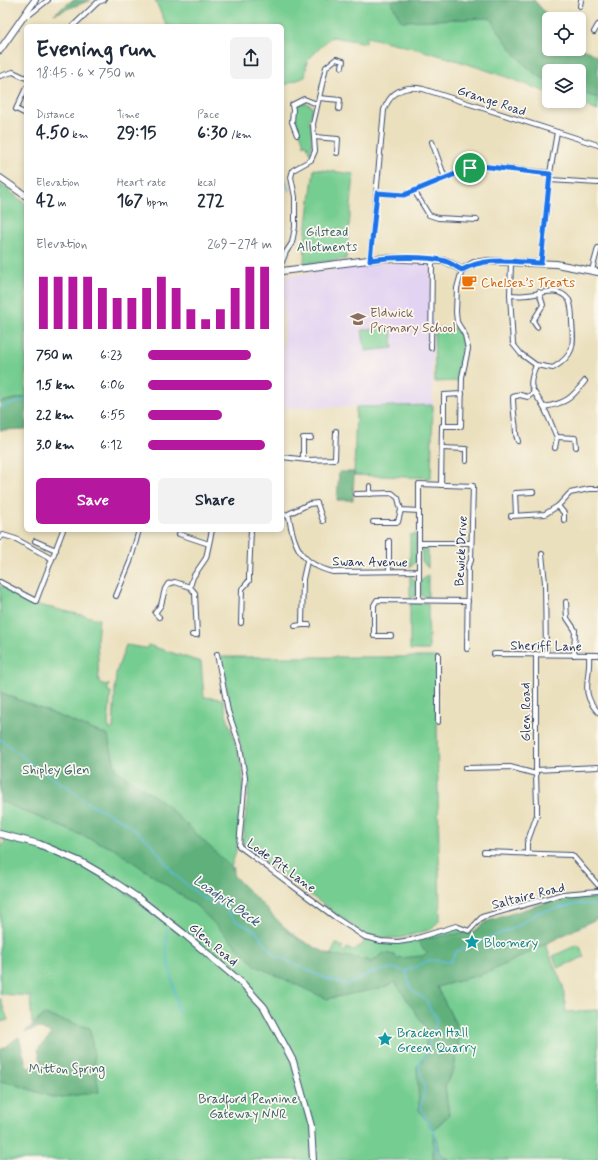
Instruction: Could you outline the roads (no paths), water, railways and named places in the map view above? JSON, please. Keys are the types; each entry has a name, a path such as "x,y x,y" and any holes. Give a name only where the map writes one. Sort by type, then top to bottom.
{"street":[{"path":"0,50 35,0"},
{"path":"24,15 29,15 48,0"},
{"path":"75,24 98,2 104,0"},
{"path":"580,6 581,0"},
{"path":"594,32 598,25"},
{"path":"284,257 292,243 295,227 295,197 291,177 293,170 311,160 315,151 313,124 326,67 336,59 343,61 342,67"},
{"path":"0,76 13,72 24,77"},
{"name":"Grange Road","path":"377,193 384,110 388,101 401,89 412,87 423,88 598,145"},
{"path":"24,92 16,109 24,113"},
{"path":"319,98 340,100 339,109"},
{"path":"298,135 292,122 292,105 304,99 317,104"},
{"path":"541,263 550,174 557,132"},
{"path":"314,137 338,139 337,153"},
{"path":"432,142 445,178"},
{"path":"370,260 377,193 404,195 415,192 470,168 481,166 550,174"},
{"path":"0,178 24,195"},
{"path":"550,180 598,183"},
{"path":"415,192 429,215 438,218 477,220"},
{"path":"444,426 462,426 462,377 468,347 465,335 457,322 456,312 457,288 462,270 474,264 488,261 541,263 595,271 598,248"},
{"path":"284,271 384,258 446,261 462,270"},
{"path":"432,260 432,348"},
{"path":"510,295 527,295 550,290 560,292 569,300 574,345 569,354 553,368 536,365 521,354 513,344 510,295 511,262"},
{"path":"537,327 533,321 543,305 539,292"},
{"path":"536,365 530,385 533,393 544,407 557,437 555,448"},
{"path":"544,407 559,404 572,398 585,382"},
{"path":"518,441 514,433 516,424 514,418 513,396 520,395 528,397 533,393"},
{"path":"441,485 444,395 462,394"},
{"path":"284,457 335,459 336,430"},
{"path":"557,437 575,438 576,447"},
{"path":"303,459 303,438 311,438"},
{"path":"442,448 466,449 466,461"},
{"name":"Swan Avenue","path":"284,514 289,517 297,548 307,561 319,569 333,572 419,571 419,484 441,485"},
{"name":"Bewick Drive","path":"441,485 473,486 467,649"},
{"path":"370,486 370,494"},
{"path":"533,492 515,493 513,515 545,514 558,506 570,493 589,489 598,489"},
{"path":"356,494 392,493 398,498 401,510 398,522 374,522"},
{"path":"284,514 309,504 317,504 323,521"},
{"path":"558,506 564,513 564,520"},
{"path":"401,510 419,511"},
{"path":"0,582 36,601 62,532"},
{"path":"116,596 130,562 138,532"},
{"path":"190,587 194,577 206,558 212,532"},
{"path":"242,623 242,589 249,581 250,575 251,532"},
{"path":"0,538 3,534 16,539 52,559"},
{"path":"179,534 209,544"},
{"path":"35,541 56,550"},
{"path":"388,571 389,541"},
{"path":"419,543 471,543"},
{"path":"542,554 546,583 546,654"},
{"path":"302,625 302,579 307,561"},
{"path":"418,600 419,571"},
{"path":"159,617 153,614 161,605 165,588 168,584 174,582 190,587 195,593 197,635 192,635"},
{"path":"391,636 374,636 374,604 377,600 468,601"},
{"path":"566,602 567,618 574,630 574,655"},
{"path":"295,626 309,625"},
{"name":"Lode Pit Lane","path":"217,654 228,710 240,746 246,778 239,846 336,918 365,937 381,941 398,942 411,940 456,926 469,931"},
{"path":"438,654 438,722"},
{"name":"Sheriff Lane","path":"494,654 598,655"},
{"name":"Glen Road","path":"527,854 527,843 537,815 536,654"},
{"path":"589,655 590,668 586,693 592,706 598,712"},
{"path":"465,768 510,767 536,772 598,767"},
{"name":"Glen Road","path":"0,834 39,844 83,863 107,877 138,898 177,928 242,983 264,1007 293,1061 311,1126 313,1160"},
{"path":"484,852 572,855 598,885"},
{"name":"Saltaire Road","path":"469,931 482,917 563,894 598,892"}],"waterway":[{"path":"284,176 289,191"},
{"path":"0,407 24,401"},
{"name":"Loadpit Beck","path":"0,739 37,768 69,788 86,802 122,820 151,843 175,875 203,898 224,907 236,921 256,931 273,954 325,978 347,985 370,973 393,968 406,971 430,960 450,962 457,951 516,927 539,912 579,904 598,905"},
{"path":"167,929 166,940 168,961 178,1013"},
{"path":"406,971 411,989 427,1001 437,1020 431,1036 427,1054 421,1058 419,1065 424,1088 424,1096 420,1107 434,1130 436,1148 438,1154 443,1160"}],"place":[{"name":"Chelsea’s Treats","path":"469,282"},
{"name":"Eldwick Primary School","path":"358,319"},
{"name":"Bloomery","path":"472,942"},
{"name":"Bracken Hall Green Quarry","path":"385,1039"}],"park label":[{"name":"Gilstead Allotments","path":"327,238"},
{"name":"Shipley Glen","path":"56,769"},
{"name":"Mitton Spring","path":"67,1068"},
{"name":"Bradford Pennine Gateway NNR","path":"248,1106"}]}
